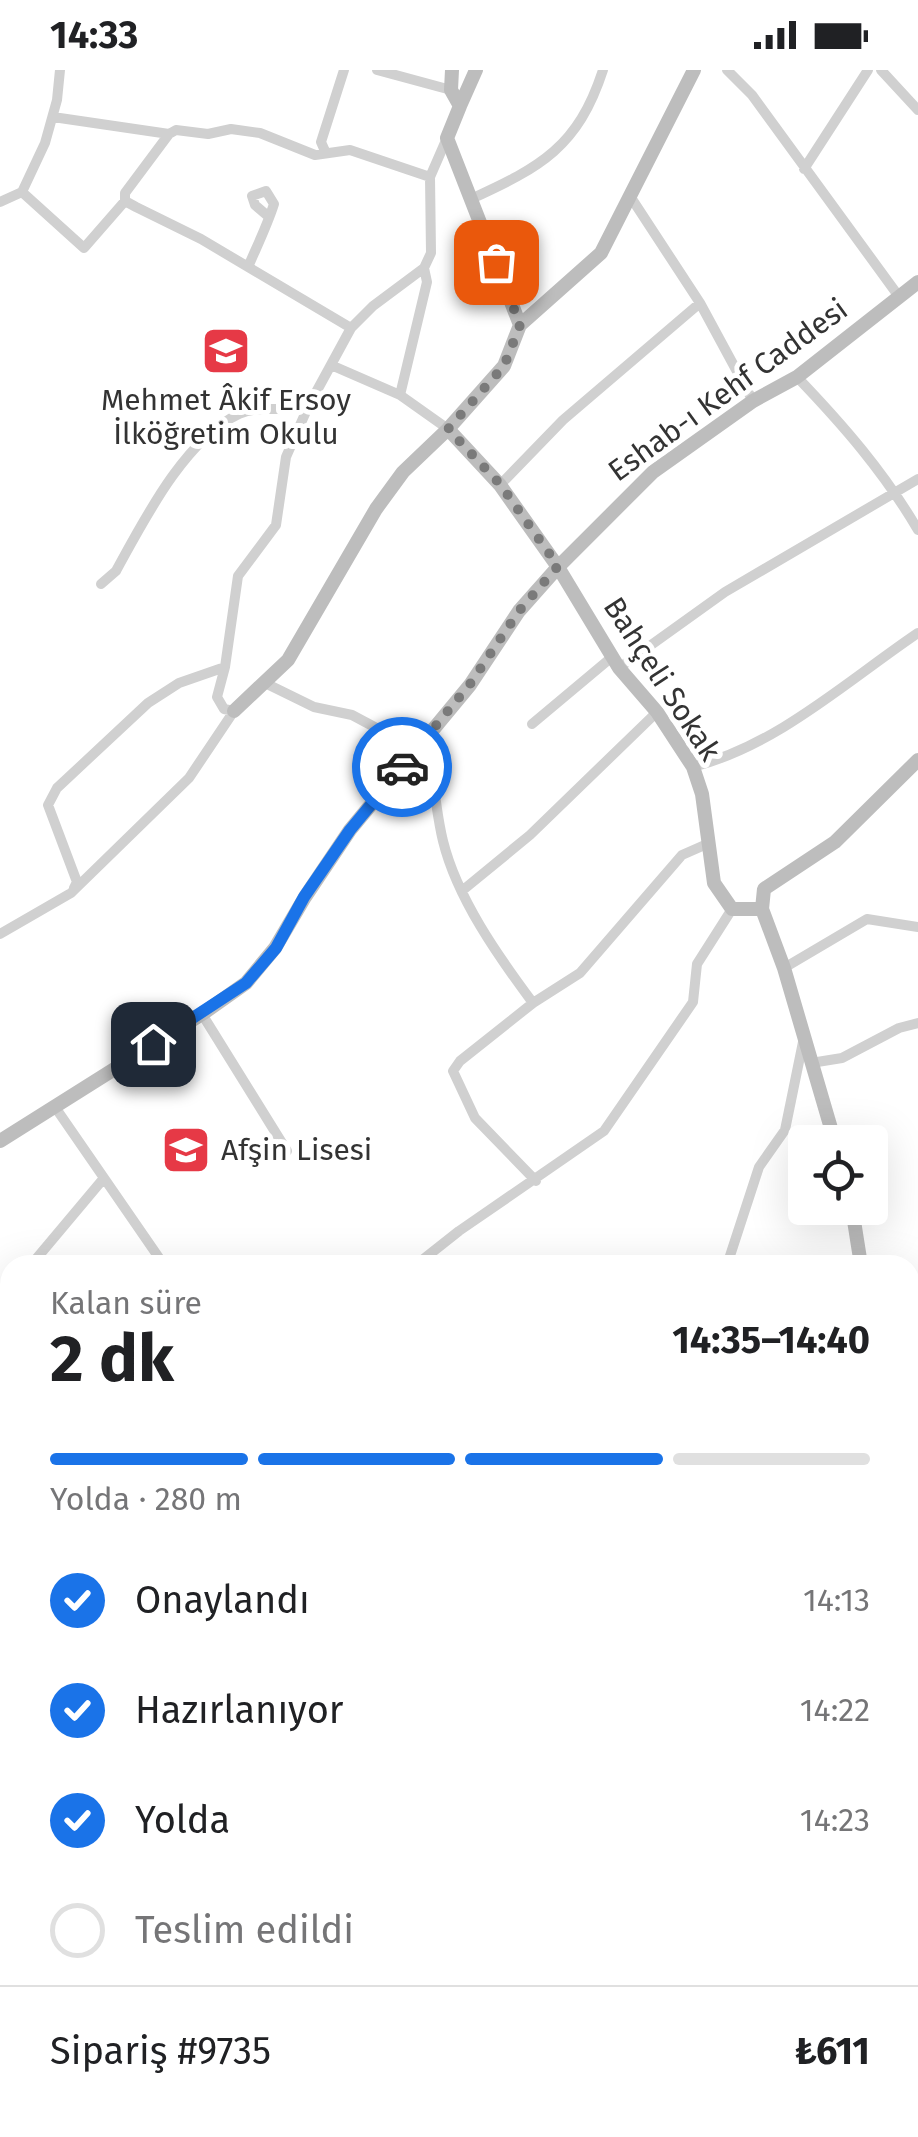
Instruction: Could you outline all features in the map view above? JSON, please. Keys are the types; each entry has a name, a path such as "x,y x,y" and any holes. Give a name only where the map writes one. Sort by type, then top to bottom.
{"street":[{"path":"0,202 22,192 46,143 60,70"},
{"path":"325,152 321,142 344,70"},
{"path":"378,70 451,90"},
{"path":"452,70 451,90 460,106"},
{"path":"234,711 224,709 217,697 238,576 276,525 286,457 308,406 351,328 373,306 424,268 432,253 430,177 476,70"},
{"path":"471,200 528,174 575,133 603,70"},
{"path":"0,934 71,893 190,778 234,711 288,660 403,472 504,366 520,325 601,253 694,70"},
{"path":"727,70 752,94 900,298"},
{"path":"804,169 868,70"},
{"path":"881,70 918,110"},
{"path":"52,116 169,134"},
{"path":"22,192 84,248 125,201 125,193 176,130 260,133 315,155 350,150 430,177"},
{"path":"447,138 520,325"},
{"path":"248,268 270,218 274,204 266,191 252,196 252,207 270,218"},
{"path":"630,196 700,303 754,400"},
{"path":"125,201 201,238 351,328"},
{"path":"400,395 428,282 424,268"},
{"name":"Eshab-ı Kehf Caddesi","path":"0,1142 246,983 276,948 304,897 350,830 470,684 519,611 558,566 654,472 754,400 797,377 918,282"},
{"path":"500,484 563,420 700,303"},
{"path":"331,366 400,395 448,429"},
{"path":"797,377 856,440 896,492 918,530"},
{"path":"101,584 116,571 177,471 202,442 240,414 264,407 291,411 308,406"},
{"name":"Bahçeli Sokak","path":"448,429 500,484 558,566 616,662 657,712 693,766 702,794 714,883 732,909"},
{"path":"532,724 616,662 725,592 918,479"},
{"path":"693,766 790,723 918,633"},
{"path":"71,893 77,882 48,804 57,788 148,702 179,684 225,667"},
{"path":"265,683 314,706 352,716 382,730 411,757"},
{"path":"463,890 530,835 657,712"},
{"path":"421,744 434,774 444,843 463,890 493,950 532,1003"},
{"path":"830,1125 784,968 762,910 764,890 835,842 918,760"},
{"path":"536,1181 475,1118 453,1071 460,1061 532,1003 580,974 682,855 707,844"},
{"path":"429,1255 604,1131 693,1002 697,964 732,909 762,910"},
{"path":"784,968 867,919 918,926"},
{"path":"202,1014 287,1150"},
{"path":"811,1062 842,1058 899,1028 918,1023"},
{"path":"729,1255 758,1167 785,1130 804,1040"},
{"path":"55,1107 157,1255"},
{"path":"39,1255 104,1178"},
{"path":"855,1225 860,1255"}],"way so far":[{"path":"402,767 470,684 519,611 558,566 500,484 448,429 504,366 520,325 496,262"}],"place":[{"name":"Mehmet Âkif Ersoy İlköğretim Okulu","path":"226,351"},
{"name":"Afşin Lisesi","path":"186,1150"}],"route":[{"path":"153,1044 246,983 276,948 304,897 350,830 402,767"}]}
